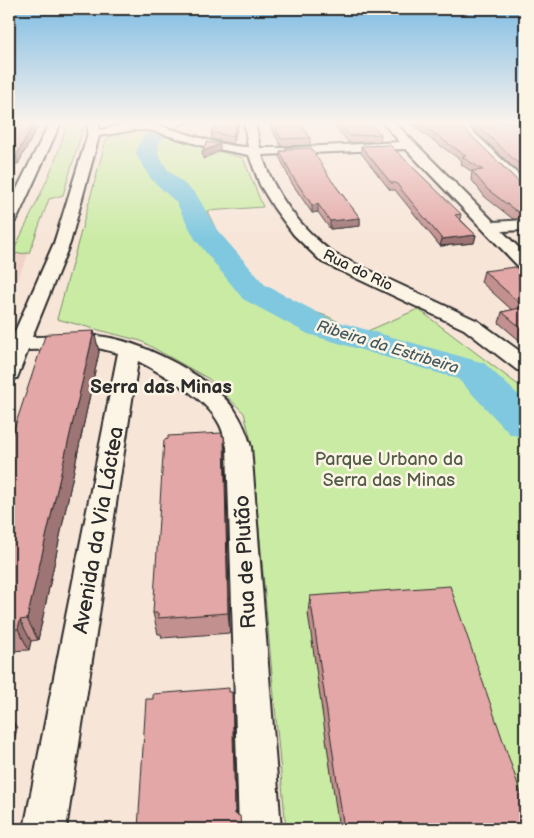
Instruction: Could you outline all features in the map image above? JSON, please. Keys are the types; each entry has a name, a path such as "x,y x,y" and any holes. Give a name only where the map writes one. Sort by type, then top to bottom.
{"street":[{"path":"9,219 37,161"},
{"path":"9,373 14,344 62,243 87,161"},
{"name":"Rua do Rio","path":"257,161 262,176 276,199 316,249 328,258 471,325 525,365"},
{"path":"425,161 525,263"},
{"path":"498,162 516,162"},
{"path":"498,162 525,188"},
{"path":"17,175 33,170"},
{"path":"488,227 525,225"},
{"path":"14,344 98,342 129,350"},
{"name":"Avenida da Via Láctea","path":"45,829 129,350"},
{"name":"Rua de Plutão","path":"129,350 177,373 212,401 231,423 239,447 260,829"}],"shaded area":[{"path":"29,253 9,297 9,254"}],"green space":[{"path":"54,161 73,161 63,195 49,199 29,253 12,254 34,207"},
{"name":"Parque Urbano da Serra das Minas","path":"100,161 244,161 263,207 207,211 226,250 267,295 329,317 361,334 418,309 525,390 525,829 286,829 251,440 244,413 209,379 141,341 57,319"}],"building":[{"path":"285,161 319,161 360,218 330,221 318,204 312,205 291,174"},
{"path":"373,161 407,161 461,214 455,215 476,235 442,239 396,183 391,183"},
{"path":"469,161 497,161 521,184 525,185 525,210 516,211 487,189 472,171 483,170"},
{"path":"516,161 525,161 525,170"},
{"path":"515,267 525,275 525,331 502,312 524,307 484,271"},
{"path":"94,331 27,619 20,620 18,629 9,630 9,444 45,336 50,333"},
{"path":"222,433 222,436 224,436 228,613 158,618 158,613 153,613 164,440 168,439 168,436"},
{"path":"450,586 525,805 525,829 344,829 310,596"},
{"path":"229,688 229,692 232,692 235,814 240,816 241,829 138,829 146,699 153,699 153,694"}],"waterway":[{"name":"Ribeira da Estribeira","path":"151,161 159,174 187,199 205,233 254,292 320,327 471,371 525,424"}],"district":[{"name":"Serra das Minas","path":"161,386"}]}
